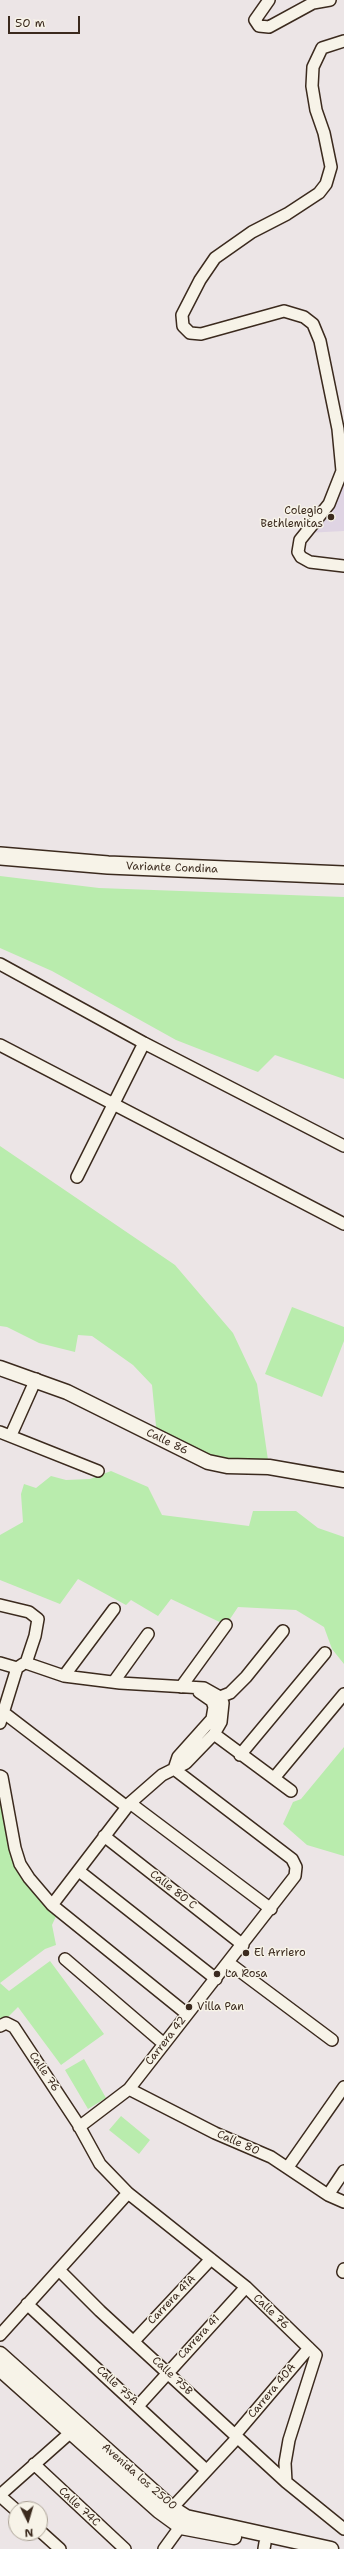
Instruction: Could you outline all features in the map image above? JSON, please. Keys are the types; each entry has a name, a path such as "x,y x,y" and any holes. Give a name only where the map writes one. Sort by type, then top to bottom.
{"highway":[{"name":"Variante Condina","path":"0,856 68,863 343,875"}],"main road":[{"name":"Calle 86","path":"0,1368 36,1379 67,1392 208,1462 227,1466 269,1467 344,1480"},
{"name":"Avenida los 2500","path":"0,2354 172,2508 183,2522 331,2549"},
{"name":"Avenida los 2500","path":"0,2369 71,2432 183,2522 265,2546 288,2549"}],"street":[{"path":"269,0 255,20 259,26 269,26 313,3 330,0"},
{"path":"344,41 322,48 313,67 312,86 316,110 324,133 331,167 326,184 319,193 287,214 252,232 215,258 200,280 182,315 183,326 190,333 201,334 284,311 304,317 313,324 320,341 338,429 342,471 330,504 300,540 298,552 301,557 310,562 344,566"},
{"path":"0,964 144,1043 344,1146"},
{"path":"77,1177 111,1105 144,1043"},
{"path":"0,1045 111,1105 344,1224"},
{"path":"11,1435 36,1379"},
{"path":"0,1432 11,1435 98,1471"},
{"path":"0,1605 29,1612 38,1619 35,1636 21,1665 2,1718 129,1805 271,1909"},
{"path":"64,1676 114,1609"},
{"path":"184,1688 226,1625"},
{"path":"220,1697 230,1693 246,1677 283,1631"},
{"path":"114,1680 148,1634"},
{"path":"240,1755 325,1653"},
{"path":"0,1664 21,1665 64,1676 114,1680 120,1683 204,1688 220,1697 223,1711 221,1722 214,1734 186,1763 162,1774 129,1805 52,1905"},
{"path":"174,1769 178,1757 206,1727 213,1712 212,1701 207,1696 184,1688"},
{"path":"274,1778 344,1694"},
{"path":"214,1734 240,1755 291,1791"},
{"name":"Carrera 42","path":"79,2125 129,2089 229,1963 295,1876 296,1867 292,1859 174,1769"},
{"path":"1,1777 10,1830 20,1864 29,1878 52,1905 187,2014"},
{"name":"Calle 80 C","path":"104,1836 243,1945"},
{"path":"79,1871 216,1979"},
{"path":"65,1959 164,2044"},
{"path":"229,1963 332,2040"},
{"name":"Calle 76","path":"3,2025 14,2027 79,2125 100,2164 128,2193 246,2287 316,2355 314,2368 288,2440 285,2464 286,2482"},
{"path":"288,2167 344,2087"},
{"name":"Calle 80","path":"129,2089 215,2133 288,2167 328,2195 344,2202"},
{"path":"328,2195 344,2171"},
{"path":"0,2335 128,2193"},
{"name":"Carrera 41A","path":"134,2341 211,2259"},
{"name":"Calle 75B","path":"59,2270 286,2482"},
{"name":"Carrera 41","path":"138,2406 246,2287"},
{"name":"Calle 75A","path":"27,2304 206,2470"},
{"name":"Carrera 40A","path":"172,2508 236,2436 308,2348"},
{"path":"8,2502 0,2495 71,2432"},
{"name":"Calle 74C","path":"34,2464 125,2549"},
{"path":"286,2482 344,2529"},
{"path":"164,2549 183,2522"},
{"path":"48,2538 60,2549"}],"shaded area":[{"name":"Colegio Bethlemitas","path":"344,478 344,531 306,533"}],"green space":[{"path":"0,876 99,888 344,897 344,1079 275,1055 258,1072 176,1040 52,971 0,948"},
{"path":"0,1146 175,1265 233,1333 257,1384 269,1467 237,1466 157,1436 152,1385 133,1365 92,1336 78,1335 75,1352 39,1343 7,1327 0,1326"},
{"path":"292,1307 344,1327 344,1341 322,1397 265,1374"},
{"path":"111,1471 148,1487 162,1515 249,1526 253,1511 296,1511 318,1528 344,1537 344,1664 332,1649 324,1627 296,1610 238,1607 226,1625 171,1599 158,1616 131,1600 126,1605 78,1579 60,1604 0,1580 0,1535 23,1522 21,1494 24,1484 36,1488 51,1476 66,1480 90,1479"},
{"path":"344,1747 344,1856 307,1845 283,1824 293,1802 301,1799"},
{"path":"0,1776 10,1830 13,1861 20,1864 59,1910 52,1925 56,1945 45,1949 0,1983"},
{"path":"50,1961 104,2034 61,2065 18,2007 0,2025 0,1983 9,1991"},
{"path":"84,2059 106,2098 88,2109 65,2070"},
{"path":"121,2116 150,2140 139,2154 109,2130"}],"place":[{"name":"Colegio Bethlemitas","path":"331,517"},
{"name":"El Arriero","path":"246,1953"},
{"name":"La Rosa","path":"217,1974"},
{"name":"Villa Pan","path":"189,2007"}]}
